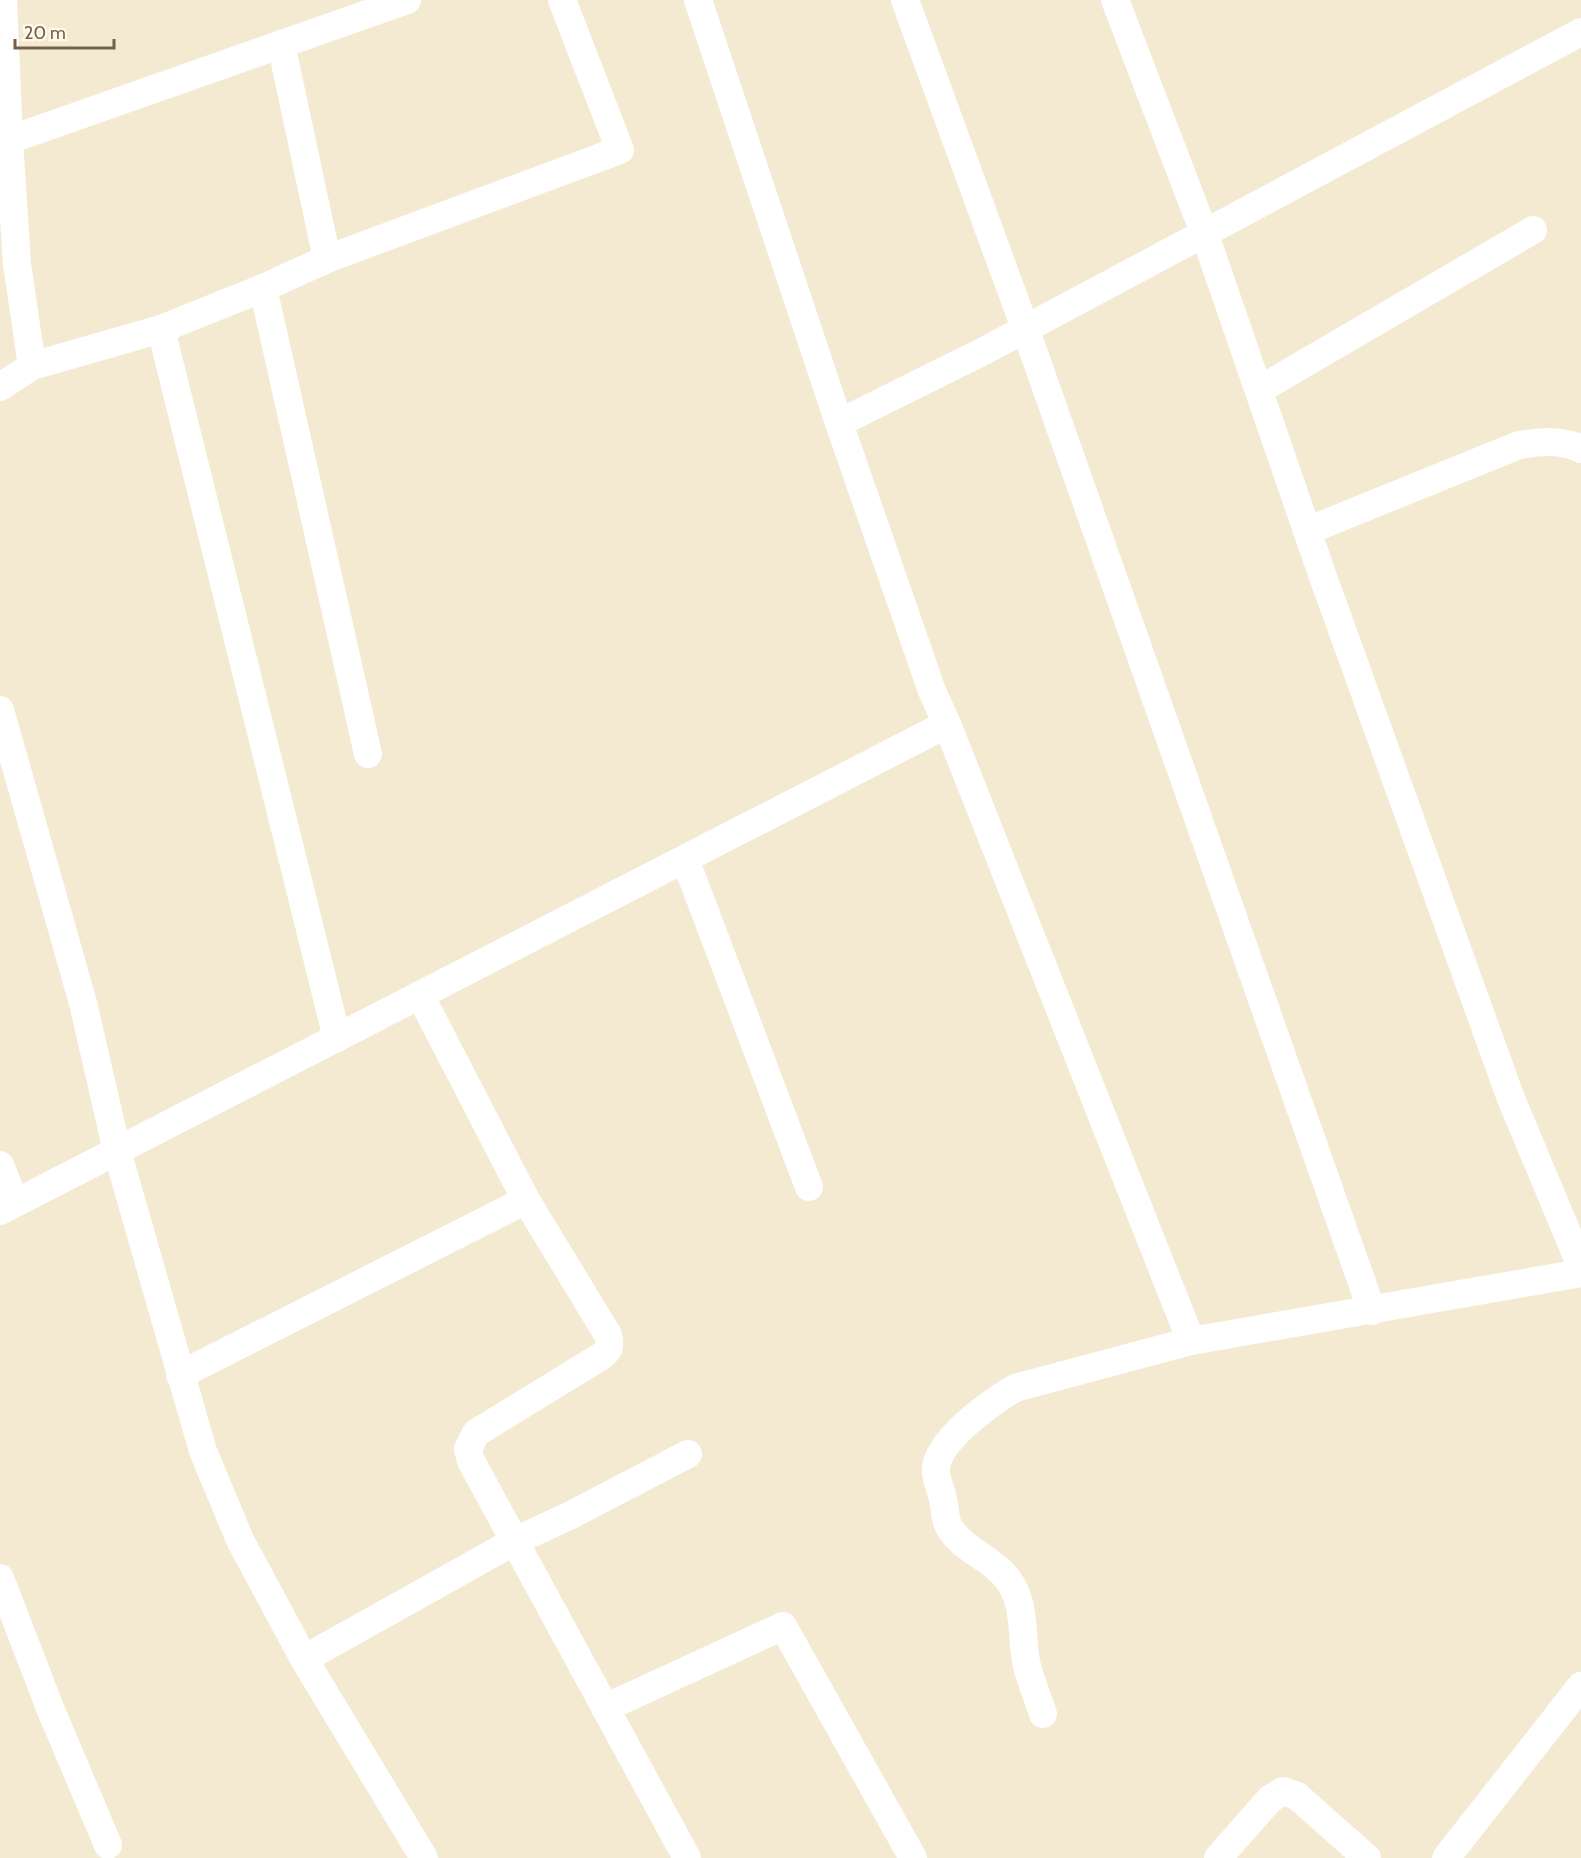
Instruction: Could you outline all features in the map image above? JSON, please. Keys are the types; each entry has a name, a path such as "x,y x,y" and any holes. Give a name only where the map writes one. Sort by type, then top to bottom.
{"street":[{"path":"3,0 9,140 18,264 32,366"},
{"path":"9,140 407,0"},
{"path":"0,387 32,366 161,329 263,288 327,259 620,150 562,0"},
{"path":"698,0 839,423 932,691 1191,1341"},
{"path":"905,0 1025,328 1372,1311"},
{"path":"1115,0 1205,235 1307,531 1510,1096 1581,1266"},
{"path":"839,423 984,351 1205,235 1581,32"},
{"path":"281,44 327,259"},
{"path":"1259,390 1533,230"},
{"path":"263,288 368,754"},
{"path":"161,329 337,1038"},
{"path":"1307,531 1519,445 1545,442 1573,445 1581,449"},
{"path":"0,710 83,1004 117,1151 203,1451 240,1540 304,1659 424,1858"},
{"path":"0,1166 7,1207 947,724"},
{"path":"685,859 809,1187"},
{"path":"420,995 526,1200 608,1335 610,1345 607,1352 600,1358 476,1433 468,1449 471,1461 687,1858"},
{"path":"180,1375 526,1200"},
{"path":"1043,1714 1027,1664 1020,1604 1009,1581 989,1560 969,1548 949,1529 935,1471 940,1455 963,1426 1015,1388 1191,1341 1581,1273"},
{"path":"304,1659 515,1541 571,1515 688,1454"},
{"path":"0,1578 50,1708 108,1845"},
{"path":"605,1708 783,1626 913,1858"},
{"path":"1446,1858 1581,1686"},
{"path":"1218,1858 1270,1799 1283,1791 1297,1796 1367,1858"}],"shaded area":[{"path":"0,0 1581,0 1581,1858 0,1858"}]}
